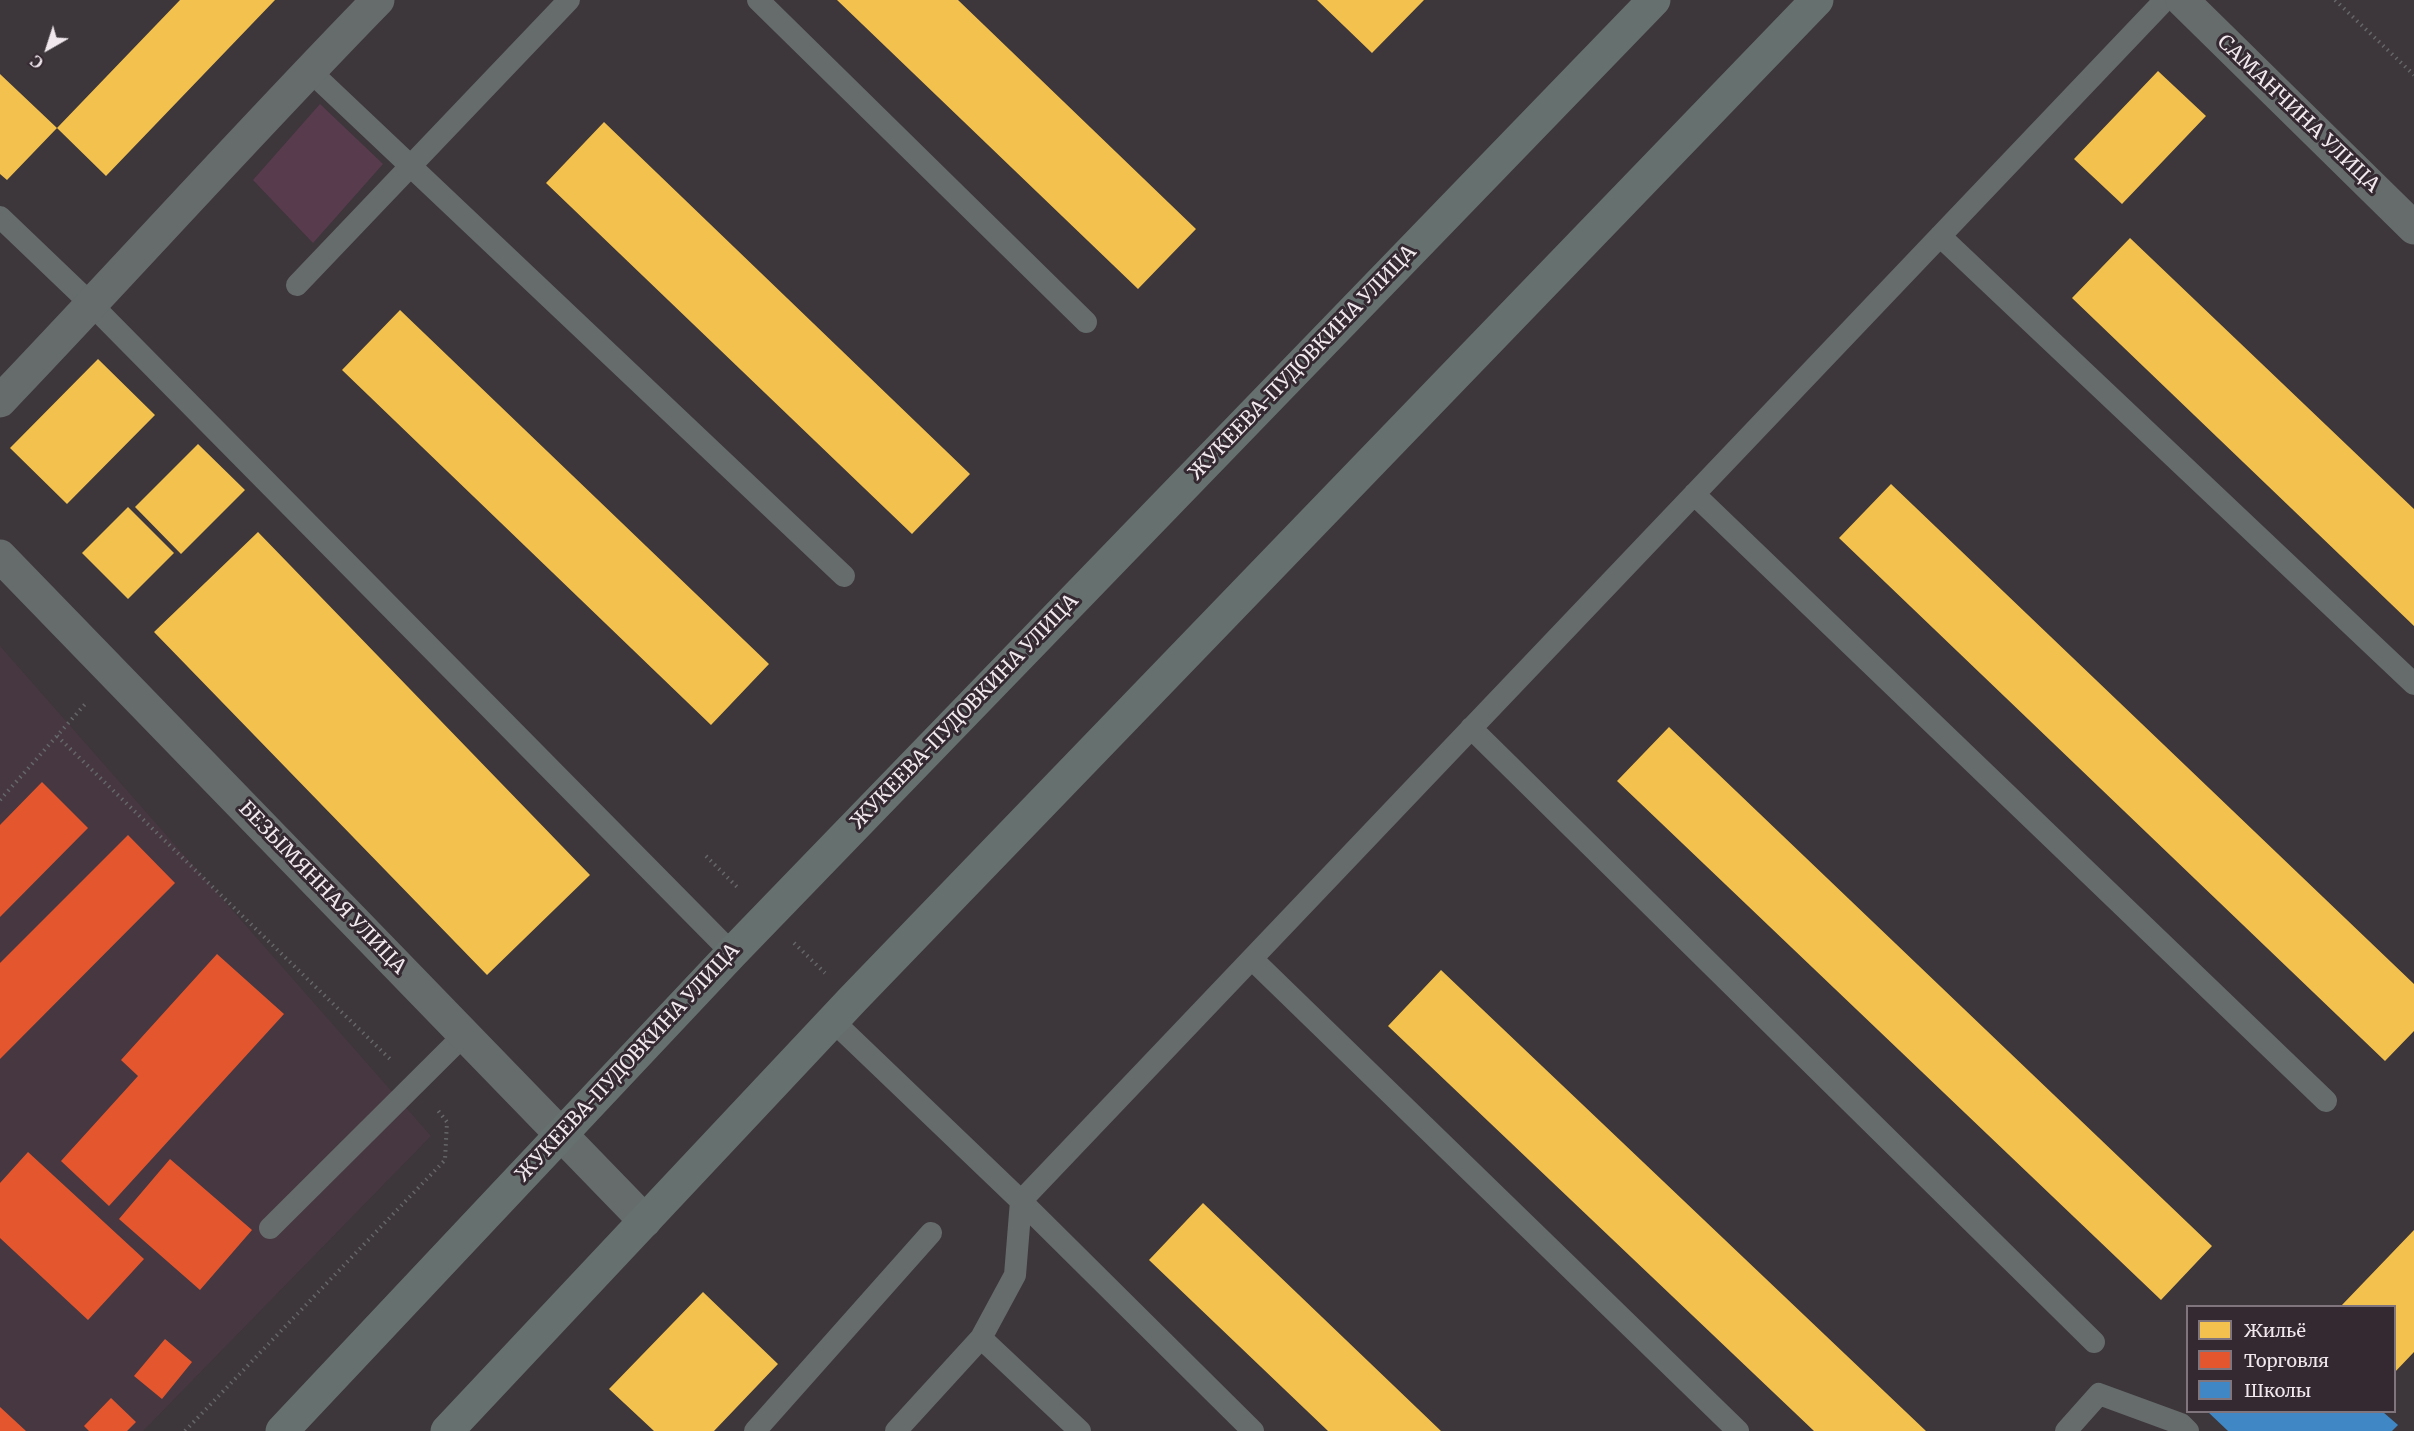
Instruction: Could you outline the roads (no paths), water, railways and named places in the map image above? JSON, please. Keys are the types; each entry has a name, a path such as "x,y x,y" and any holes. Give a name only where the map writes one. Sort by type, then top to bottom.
{"main road":[{"name":"ЖУКЕЕВА-ПУДОВКИНА УЛИЦА","path":"282,1431 766,917 1654,0"},
{"path":"447,1431 843,1010 1817,0"}],"street":[{"path":"0,400 92,305 309,70 378,0"},
{"name":"САМАНЧИНА УЛИЦА","path":"2182,0 2414,228"},
{"name":"БЕЗЫМЯННАЯ УЛИЦА","path":"0,556 645,1221"}],"lane":[{"path":"297,285 569,0"},
{"path":"758,0 1086,322"},
{"path":"896,1431 981,1338 1015,1275 1021,1201 2165,0"},
{"path":"309,70 844,576"},
{"path":"0,217 92,305 732,953"},
{"path":"1940,236 2414,684"},
{"path":"1694,494 2325,1101"},
{"path":"1471,728 2094,1342"},
{"path":"1252,959 1738,1431"},
{"path":"843,1010 1021,1201 1253,1431"},
{"path":"270,1228 464,1035"},
{"path":"755,1431 931,1233"},
{"path":"981,1338 1080,1431"},
{"path":"2066,1431 2099,1394 2181,1424 2188,1431"}]}
